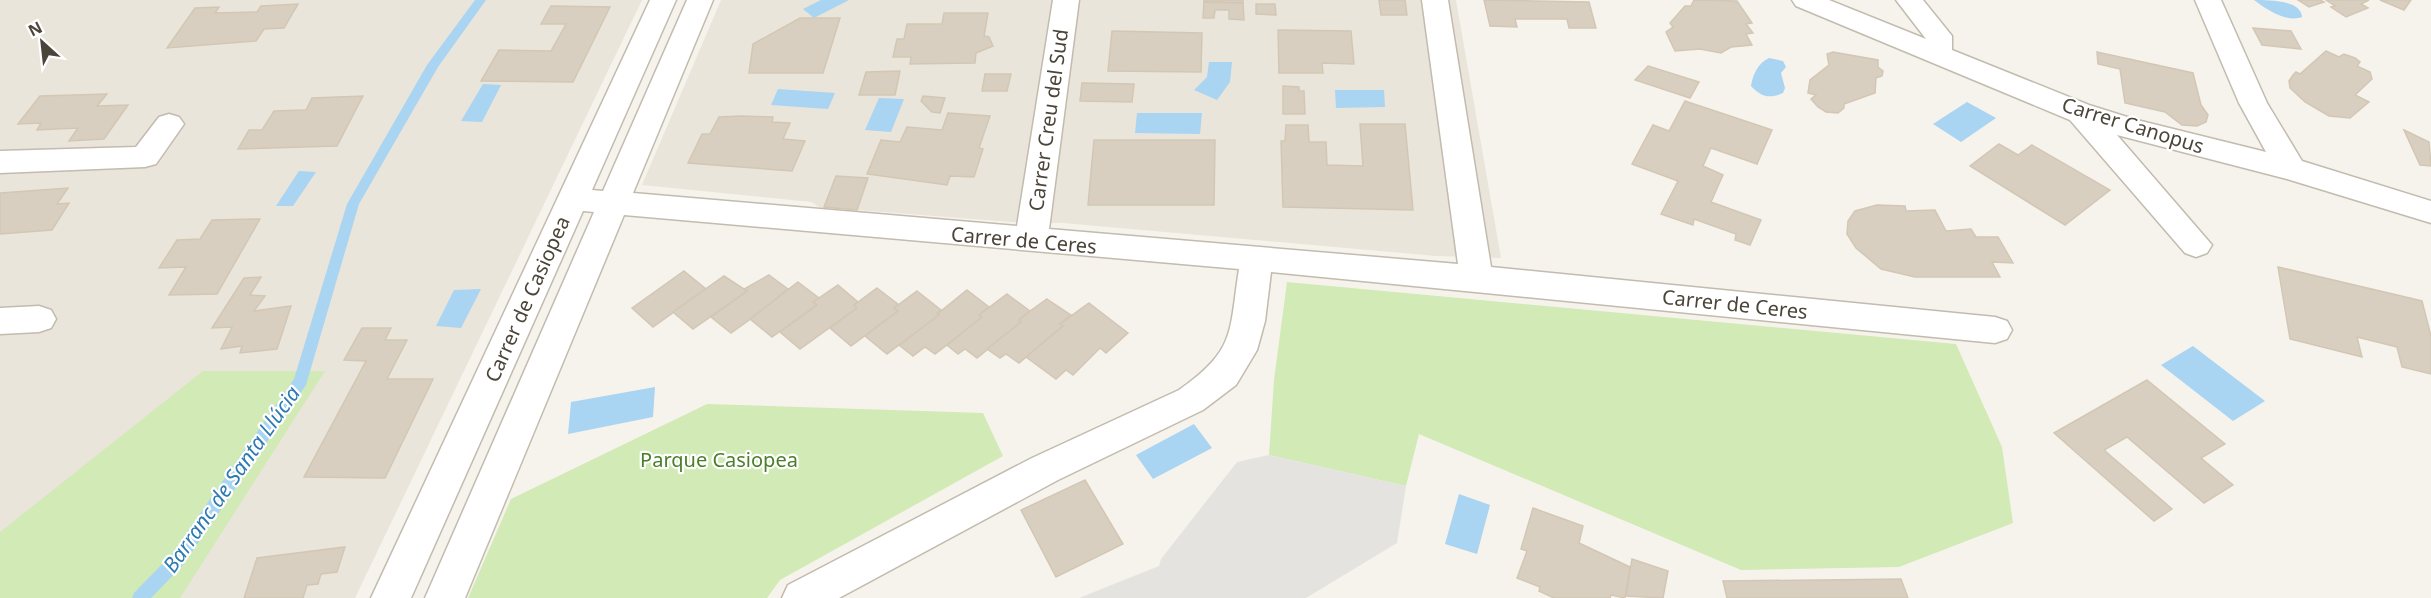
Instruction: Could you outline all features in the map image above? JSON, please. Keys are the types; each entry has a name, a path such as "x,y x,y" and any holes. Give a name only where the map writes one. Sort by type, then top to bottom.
{"street":[{"name":"Carrer de Casiopea","path":"391,598 663,0"},
{"name":"Carrer de Casiopea","path":"445,598 700,0"},
{"name":"Carrer Creu del Sud","path":"1031,241 1066,0"},
{"path":"1435,0 1476,278"},
{"name":"Carrer Canopus","path":"1805,0 2079,112 2132,129 2290,169 2431,212"},
{"path":"1908,0 1938,36 1940,40 1938,53"},
{"path":"2208,0 2243,83 2290,169"},
{"path":"2079,112 2196,245"},
{"path":"0,162 144,157 169,124"},
{"name":"Carrer de Ceres","path":"572,199 1256,261 1476,278 1995,330"},
{"path":"802,598 1045,469 1191,400 1205,390 1224,375 1240,350 1256,261"},
{"path":"0,321 39,319"}],"shaded area":[{"path":"0,0 642,0 355,598 0,598"},
{"path":"721,0 1456,0 1501,258 1436,256 1063,223 1011,222 819,207 811,202 642,185"},
{"path":"1269,455 1406,486 1397,543 1306,598 1079,598 1159,566 1161,559 1237,462"}],"green space":[{"path":"1287,282 1956,344 2002,447 2013,523 1899,567 1741,570 1419,434 1406,486 1269,455 1274,380"},
{"path":"203,371 325,371 180,598 0,598 0,532"},
{"name":"Parque Casiopea","path":"707,404 983,413 1003,456 780,580 767,598 468,598 511,499"}],"water":[{"path":"821,0 849,0 814,18 803,9"},
{"path":"2254,0 2290,4 2300,11 2302,17 2283,17"},
{"path":"1769,58 1783,61 1786,67 1781,73 1785,88 1783,93 1774,96 1762,95 1751,86 1757,69"},
{"path":"1209,62 1232,62 1230,82 1217,100 1194,90 1207,77"},
{"path":"483,84 501,85 482,122 461,121"},
{"path":"778,89 835,93 828,109 771,105"},
{"path":"1335,90 1384,90 1385,107 1336,108"},
{"path":"879,98 904,99 891,132 865,130"},
{"path":"1967,102 1996,118 1961,142 1933,124"},
{"path":"1137,113 1202,113 1200,134 1135,133"},
{"path":"299,171 316,172 293,206 276,206"},
{"path":"481,289 461,328 436,326 454,290"},
{"path":"2193,346 2265,401 2233,421 2161,365"},
{"path":"655,387 653,417 568,434 571,402"},
{"path":"1194,424 1212,448 1153,479 1136,455"},
{"path":"1459,494 1490,505 1477,554 1445,544"}],"building":[{"path":"1204,0 1243,0 1243,3 1204,2"},
{"path":"1379,0 1405,0 1407,15 1381,15"},
{"path":"1484,0 1589,2 1596,28 1569,28 1567,19 1515,19 1517,27 1490,26"},
{"path":"1694,0 1737,1 1752,23 1746,24 1753,33 1746,34 1752,45 1731,47 1721,53 1700,49 1675,51 1666,32 1673,27 1670,23 1685,6 1691,6"},
{"path":"2298,0 2320,0 2324,2 2309,7"},
{"path":"2326,0 2369,0 2361,4 2368,8 2346,17 2331,7 2335,6"},
{"path":"2380,0 2411,0 2404,10"},
{"path":"1204,2 1243,3 1244,20 1229,19 1229,10 1215,10 1214,18 1203,18"},
{"path":"298,4 284,28 264,29 256,41 167,48 195,8 219,7 215,13 257,12 261,6"},
{"path":"1256,4 1275,4 1276,15 1256,14"},
{"path":"551,6 610,7 573,82 481,81 499,50 551,51 566,24 541,24"},
{"path":"944,13 988,13 984,36 989,37 993,46 976,53 975,63 910,64 911,57 893,57 897,39 904,39 907,24 942,24"},
{"path":"800,18 840,18 823,73 749,73 753,44"},
{"path":"2253,28 2291,31 2301,49 2262,45"},
{"path":"1278,30 1351,31 1354,64 1322,63 1323,73 1279,73"},
{"path":"1112,31 1202,33 1201,72 1108,71"},
{"path":"2326,51 2339,57 2344,54 2355,58 2360,62 2357,66 2370,72 2372,79 2355,95 2369,102 2350,118 2329,116 2305,102 2290,88 2289,81 2293,75 2296,72 2300,74"},
{"path":"1833,52 1878,60 1878,67 1883,71 1882,76 1876,78 1875,93 1844,104 1844,108 1838,113 1826,112 1818,107 1811,99 1816,95 1808,93 1810,80 1829,65 1827,54"},
{"path":"2097,52 2193,73 2201,105 2208,115 2206,122 2197,126 2182,125 2165,112 2125,103 2120,69 2098,64"},
{"path":"1648,66 1699,82 1690,98 1635,80"},
{"path":"900,71 895,95 859,95 866,72"},
{"path":"985,74 1011,74 1007,91 982,91"},
{"path":"1082,83 1134,84 1132,102 1080,101"},
{"path":"1283,86 1299,87 1299,91 1304,91 1305,114 1283,114"},
{"path":"107,94 97,106 128,105 104,139 69,141 78,128 37,130 41,123 18,124 40,96"},
{"path":"363,96 337,146 238,149 249,130 262,130 274,111 306,110 312,98"},
{"path":"923,96 945,98 940,113 932,112 921,101"},
{"path":"1685,101 1772,130 1757,164 1711,148 1703,166 1723,175 1711,202 1761,220 1750,245 1735,240 1736,234 1694,219 1693,225 1661,214 1678,181 1632,164 1653,125 1669,131"},
{"path":"948,113 990,116 979,148 983,149 974,177 950,176 947,185 867,174 881,140 900,142 907,127 942,130"},
{"path":"719,117 773,117 772,122 790,123 783,139 805,141 792,171 688,163 702,134 710,134"},
{"path":"1360,124 1405,124 1413,210 1283,207 1281,141 1285,141 1286,125 1308,125 1309,142 1326,142 1327,165 1363,166"},
{"path":"2404,130 2429,142 2431,166 2420,165"},
{"path":"1094,140 1215,140 1214,205 1088,205"},
{"path":"1999,144 2018,155 2032,145 2110,190 2065,225 1970,166"},
{"path":"836,176 868,178 857,210 824,207"},
{"path":"68,188 57,204 69,203 52,230 0,234 0,193"},
{"path":"1877,205 1905,206 1906,211 1935,210 1946,231 1971,229 1976,237 1998,237 2013,263 1992,262 2000,277 1915,277 1881,269 1856,248 1847,234 1848,221 1855,211"},
{"path":"260,219 217,294 169,295 186,267 159,268 177,240 200,239 212,220"},
{"path":"2278,267 2422,301 2431,336 2431,374 2402,367 2397,347 2357,337 2362,357 2290,339"},
{"path":"684,271 706,289 653,327 632,308"},
{"path":"769,275 788,289 778,297 780,298 731,333 711,317 747,291 744,289"},
{"path":"724,276 747,291 693,329 673,312"},
{"path":"261,277 250,295 265,296 254,311 291,306 277,349 240,353 242,346 221,349 232,327 212,328 244,278"},
{"path":"798,282 819,298 813,302 817,305 772,337 750,319"},
{"path":"838,285 858,302 854,305 857,308 800,349 780,332 817,305 813,302"},
{"path":"877,288 899,305 894,308 898,311 851,346 830,328 857,308 854,305"},
{"path":"967,290 989,307 979,315 982,317 935,354 925,347 913,356 899,345"},
{"path":"917,291 941,310 937,313 939,315 887,354 865,336 898,311 894,308"},
{"path":"1007,294 1030,311 1019,320 1021,322 977,358 965,349 958,354 947,345 982,317 979,315"},
{"path":"1047,299 1071,315 1060,324 1063,326 1019,363 1006,354 1000,358 987,349 1021,322 1019,320"},
{"path":"1089,303 1128,333 1106,353 1100,348 1073,375 1066,370 1056,379 1026,357 1063,326 1060,324"},
{"path":"362,328 391,328 385,340 407,340 387,379 433,379 385,478 304,477 366,361 344,360"},
{"path":"2147,380 2225,444 2201,458 2233,485 2204,503 2127,437 2104,450 2172,509 2154,521 2054,433"},
{"path":"1085,480 1123,544 1056,577 1021,510"},
{"path":"1533,508 1583,526 1579,543 1630,567 1625,598 1611,595 1610,598 1554,598 1539,591 1540,587 1517,578 1527,551 1521,549"},
{"path":"345,547 337,572 321,574 318,584 307,585 303,598 244,598 257,558"},
{"path":"1632,559 1668,571 1663,598 1626,596"},
{"path":"1901,579 1908,598 1727,598 1723,581"}],"waterway":[{"name":"Barranc de Santa Llúcia","path":"140,598 177,560 301,381 353,204 433,65 481,0"}]}
